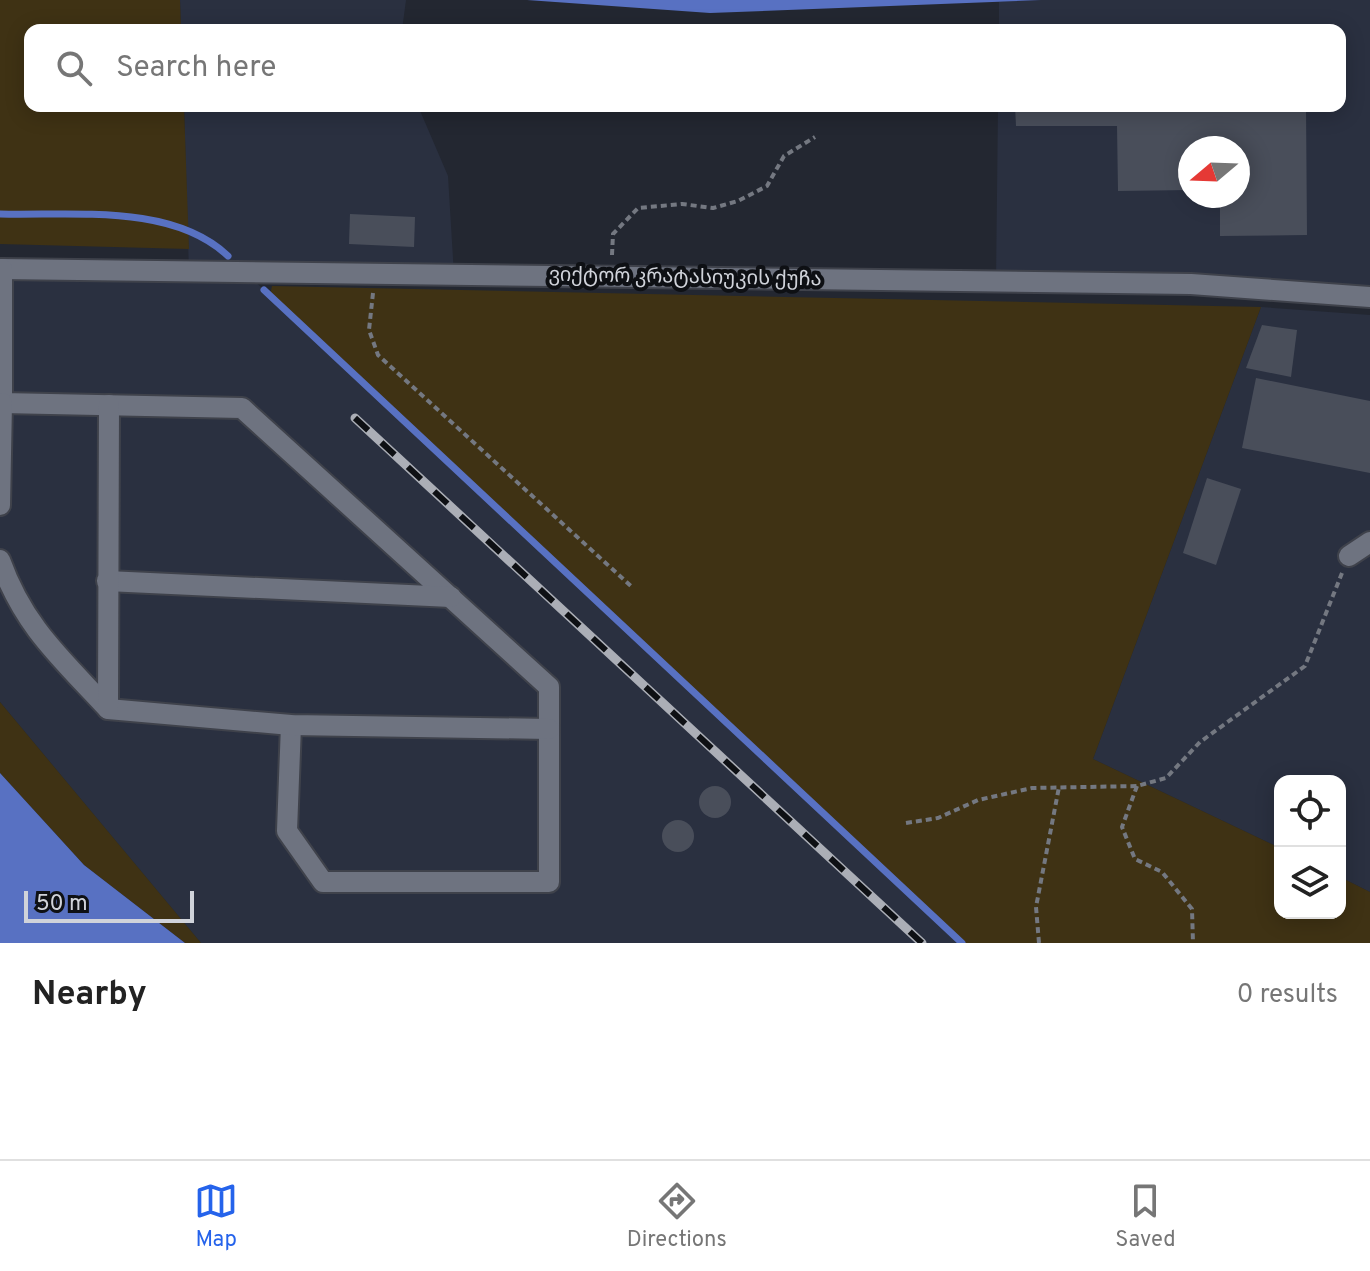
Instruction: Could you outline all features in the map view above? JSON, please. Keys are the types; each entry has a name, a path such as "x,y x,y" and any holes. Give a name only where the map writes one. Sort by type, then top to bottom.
{"street":[{"name":"ვიქტორ კრატასიუკის ქუჩა","path":"1,269 1191,284 1370,297"},
{"path":"0,505 1,269"},
{"path":"2,403 242,408 549,687 549,882 323,882 287,831 291,725"},
{"path":"108,709 109,405"},
{"path":"1349,556 1370,542"},
{"path":"0,560 14,599 37,632 108,709 291,725 549,729"},
{"path":"107,581 451,597"}],"path":[{"path":"611,277 613,234 638,208 682,204 713,208 738,201 767,186 784,156 815,137"},
{"path":"374,274 369,330 378,355 633,588"},
{"path":"906,823 938,818 991,797 1032,788 1137,786 1166,778 1200,742 1305,666 1349,556"},
{"path":"1137,786 1122,827 1135,859 1162,872 1192,909 1193,943"},
{"path":"1039,943 1036,907 1059,787"}],"shaded area":[{"path":"0,0 180,0 181,24 24,24 24,112 184,112 189,249 0,244"},
{"path":"180,0 406,0 403,24 181,24"},
{"path":"1370,0 1370,297 996,282 998,112 1346,112 1346,24 999,24 999,2"},
{"path":"184,112 421,112 448,176 454,275 246,273 962,943 201,943 0,702 0,269 189,272"},
{"path":"272,286 1261,307 1093,759 1274,845 1274,919 1346,919 1346,880 1370,892 1370,943 962,943 270,295"},
{"path":"1261,307 1370,315 1370,892 1346,880 1346,775 1274,775 1274,845 1093,759"},
{"path":"0,702 201,943 185,943 84,865 0,773"}],"water":[{"path":"527,0 1041,0 710,13"},
{"path":"0,773 84,865 185,943 0,943"}],"building":[{"path":"1015,112 1306,112 1307,235 1220,236 1220,208 1250,208 1250,136 1178,136 1178,190 1118,191 1117,126 1016,126"},
{"path":"350,214 415,217 414,247 349,244"},
{"path":"1262,325 1297,330 1291,377 1246,368"},
{"path":"1256,378 1370,401 1370,473 1242,448"},
{"path":"1207,478 1241,489 1216,565 1183,553"},
{"path":"715,786 727,790 731,802 727,814 715,818 703,814 699,802 703,790"},
{"path":"678,820 690,824 694,836 690,848 678,852 666,848 662,836 666,824"}],"waterway":[{"path":"0,214 89,214 150,220 179,227 205,239 228,256"},
{"path":"264,290 962,943"}],"railway":[{"path":"355,418 922,943"}]}
